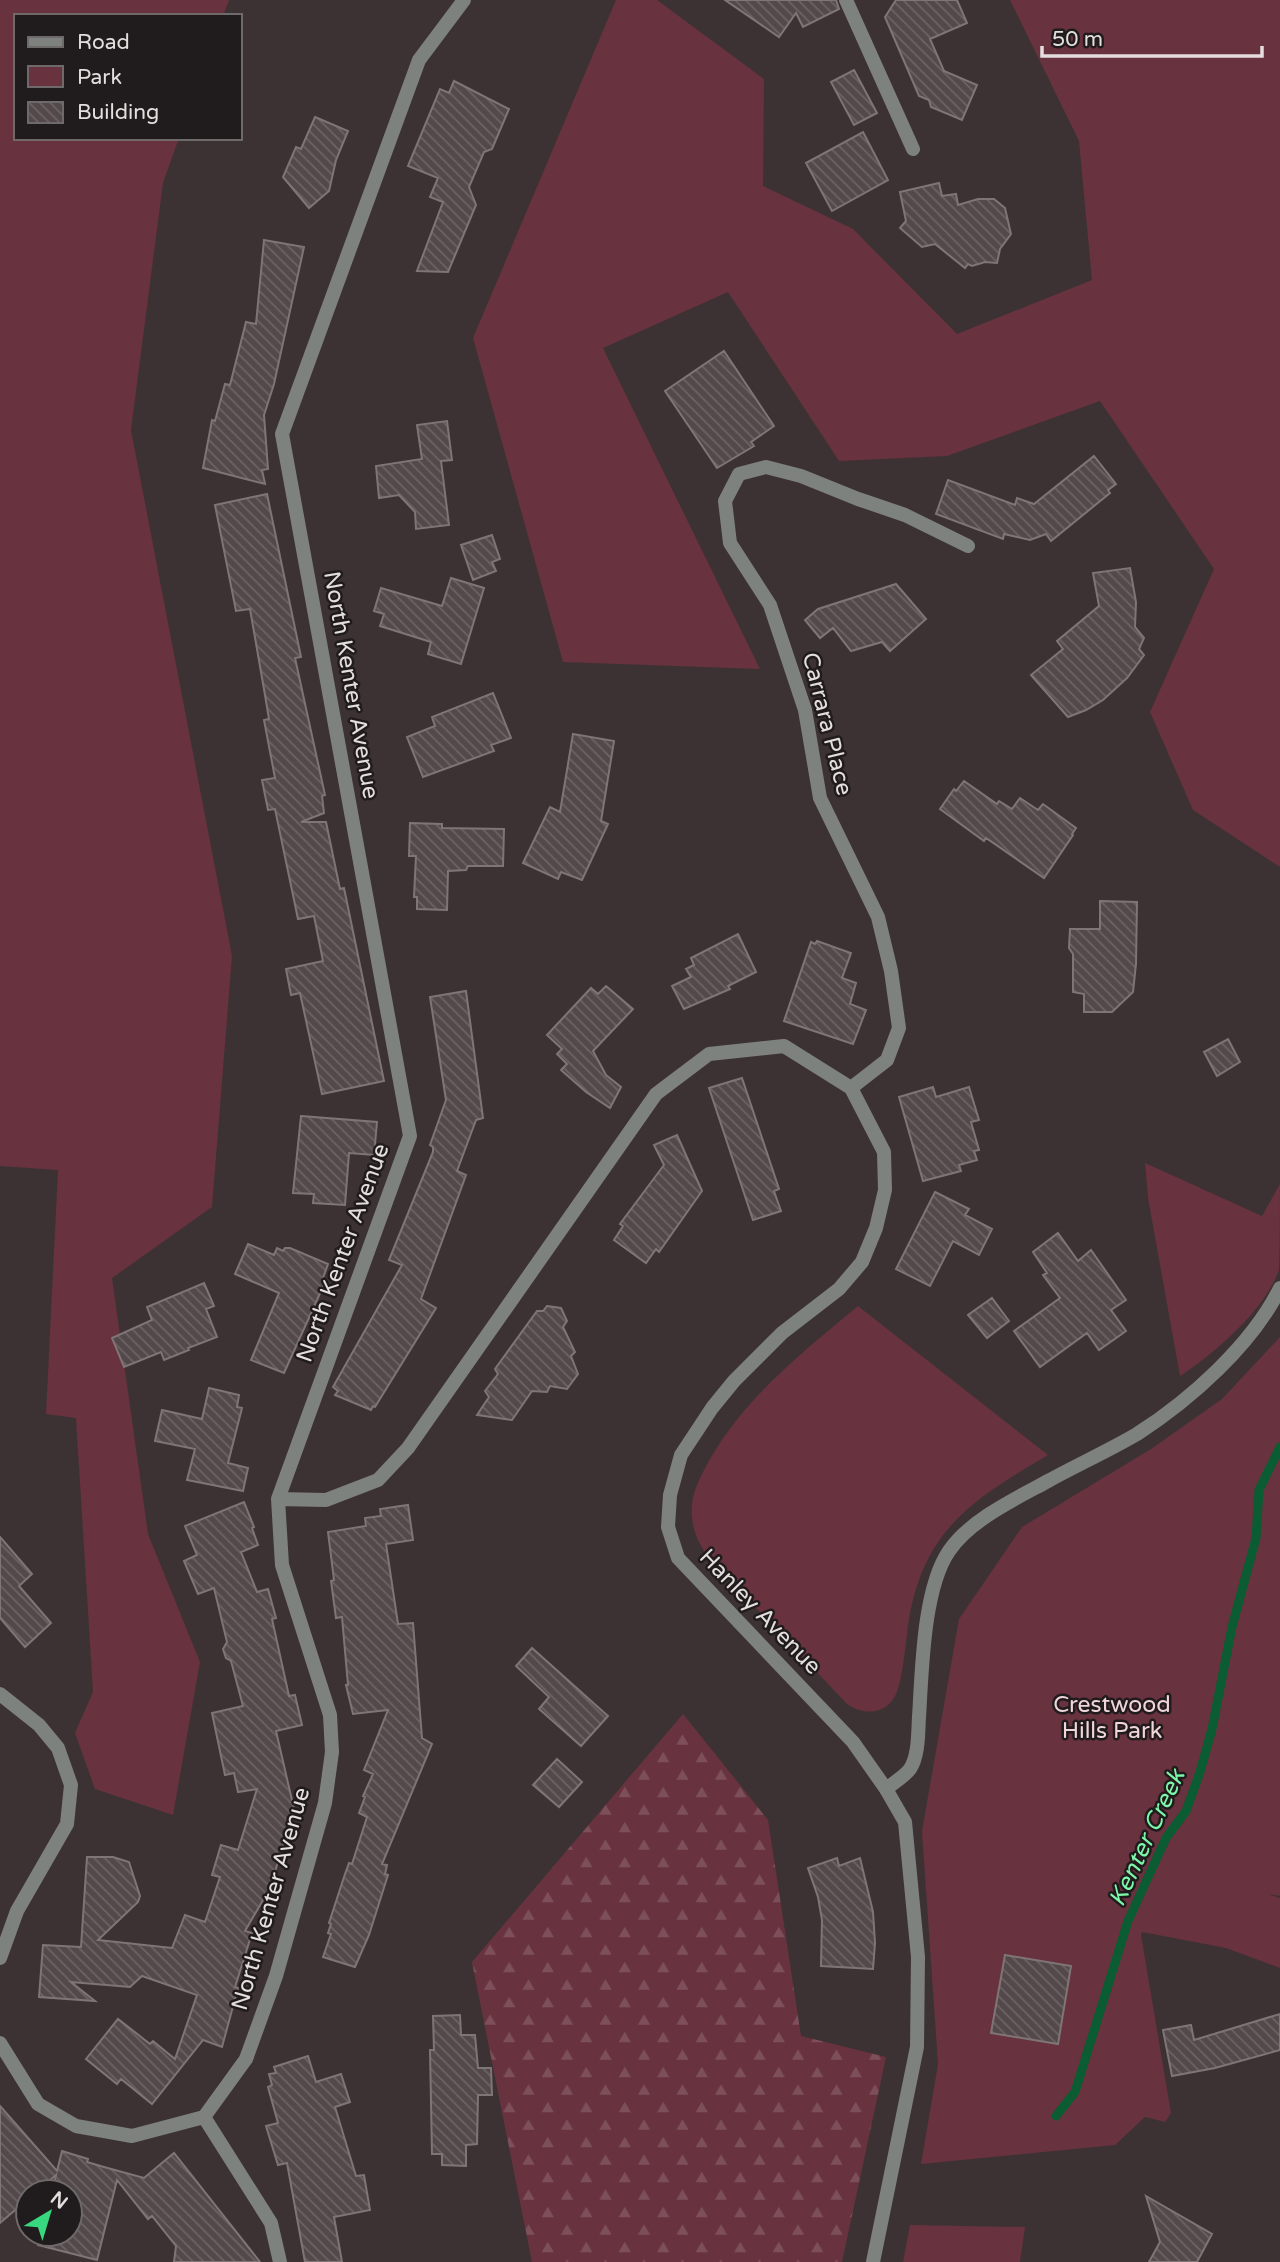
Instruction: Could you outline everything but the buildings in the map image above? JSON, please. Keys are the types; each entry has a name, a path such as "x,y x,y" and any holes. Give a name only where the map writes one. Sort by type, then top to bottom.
{"street":[{"name":"North Kenter Avenue","path":"204,2117 246,2059 276,1976 325,1803 332,1752 330,1715 282,1565 278,1499 410,1136 282,434 419,60 464,0"},
{"path":"846,0 913,149"},
{"name":"Carrara Place","path":"851,1088 887,1060 899,1028 891,971 878,917 820,798 805,710 770,605 730,542 725,501 739,474 766,467 802,476 905,515 968,546"},
{"path":"278,1499 326,1500 378,1480 408,1448 656,1094 709,1054 784,1046 851,1088"},
{"name":"Hanley Avenue","path":"851,1088 884,1152 885,1190 876,1228 862,1262 839,1289 782,1333 734,1381 712,1408 681,1455 670,1495 668,1527 678,1558 853,1742 905,1822 918,1957 917,2047 873,2262"},
{"path":"886,1789 910,1769 917,1747 925,1631 938,1573 949,1550 995,1510 1136,1434 1168,1412 1237,1349 1271,1305 1280,1288"},
{"path":"0,1694 39,1725 58,1748 71,1786 66,1824 17,1911 0,1958"},
{"path":"0,2043 38,2104 76,2126 132,2136 204,2117 271,2223 280,2262"}],"green space":[{"path":"0,0 229,0 224,14 14,14 14,140 178,140 163,183 131,430 232,956 212,1207 112,1278 148,1534 200,1662 173,1815 95,1789 75,1733 93,1692 76,1418 46,1414 58,1170 0,1166"},
{"path":"616,0 657,0 764,79 763,186 853,229 957,334 1092,280 1079,141 1010,0 1280,0 1280,867 1193,810 1150,712 1214,569 1100,401 947,456 839,461 728,292 603,348 760,669 563,662 473,338"},
{"path":"1145,1163 1262,1216 1280,1184 1279,1270 1272,1285 1237,1330 1180,1376 1148,1198"},
{"path":"858,1306 1048,1455 976,1502 940,1539 927,1561 917,1588 897,1692 884,1708 872,1711 860,1710 847,1704 709,1558 695,1533 692,1519 692,1504 701,1475 724,1436 777,1376"},
{"name":"Crestwood Hills Park","path":"1280,1337 1280,1896 1268,1894 1280,1898 1280,1968 1226,1948 1142,1932 1171,2113 1165,2122 1145,2117 1115,2145 921,2164 938,2064 922,1831 959,1619 1022,1527 1151,1449 1222,1399"},
{"path":"683,1714 768,1820 801,2036 886,2057 842,2262 532,2262 472,1962"},
{"path":"910,2225 1025,2227 1020,2262 903,2262"}],"waterway":[{"name":"Kenter Creek","path":"1056,2116 1075,2092 1128,1921 1166,1838 1186,1811 1200,1772 1212,1729 1232,1627 1256,1538 1259,1490 1280,1447"}]}
